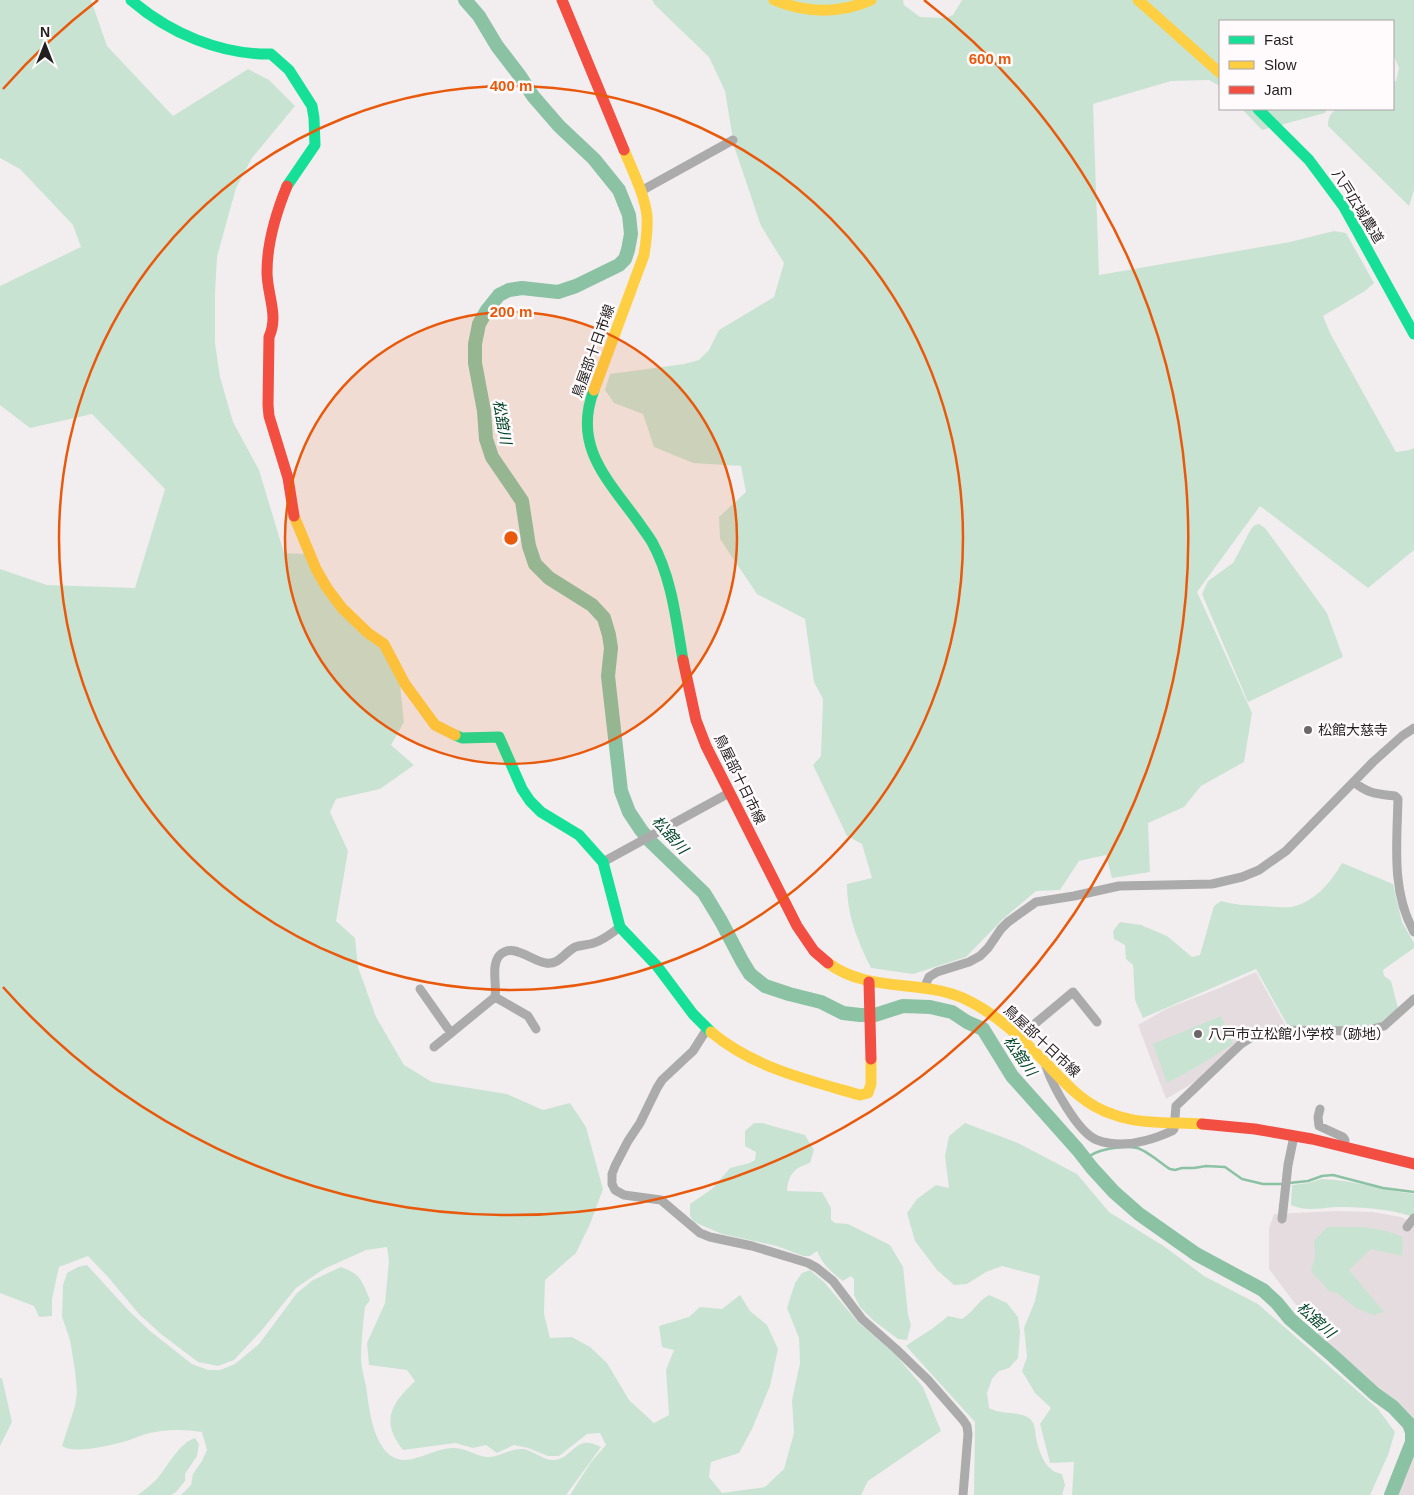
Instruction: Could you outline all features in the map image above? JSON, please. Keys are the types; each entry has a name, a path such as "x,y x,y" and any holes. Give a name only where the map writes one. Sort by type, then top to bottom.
{"street":[{"path":"131,0 163,23 186,35 226,49 250,54 271,54 289,70 312,106 315,144 290,180 273,224 268,273 274,314 270,337 268,405 269,416 288,478 294,518 316,569 342,608 368,633 384,644 405,684 434,725 462,738 498,737 522,789 530,801 542,812 579,835 603,862 620,927 658,966 683,1002 708,1029 748,1058 780,1071 860,1095 868,1093 871,1084 869,982"},
{"name":"鳥屋部十日市線","path":"562,0 641,191 648,228 644,256 589,402 587,417 588,441 596,463 648,535 663,565 670,587 696,720 706,746 797,926 815,952 833,966 851,976 869,982 924,988 949,993 969,1000 998,1019 1075,1092 1088,1103 1102,1111 1122,1118 1141,1121 1219,1124 1294,1136 1344,1146 1382,1158 1414,1164"},
{"path":"774,0 796,8 832,10 850,8 871,0"},
{"path":"1138,0 1219,72"},
{"name":"八戸広域農道","path":"1259,110 1309,160 1344,207 1414,334"},
{"path":"641,191 733,140"},
{"path":"924,988 929,978 937,972 969,962 980,956 1008,922 1036,902 1119,886 1212,884 1242,877 1259,870 1286,852 1373,762 1402,736 1414,728"},
{"path":"1354,782 1370,793 1395,796 1398,799 1396,832 1399,883 1405,913 1414,932"},
{"path":"603,862 729,793"},
{"path":"434,1047 495,997 496,962 500,955 506,951 513,950 540,962 553,963 576,947 604,939 620,927"},
{"path":"420,989 450,1033"},
{"path":"1019,1038 1073,992 1096,1022"},
{"path":"495,997 528,1016 536,1029"},
{"path":"1046,1063 1050,1077 1066,1106 1086,1133 1097,1140 1115,1144 1139,1141 1172,1132 1174,1129 1176,1106 1182,1099 1241,1044 1257,1034 1270,1030 1364,1031 1384,1026 1414,999"},
{"path":"708,1029 693,1051 662,1080 657,1088 640,1123 615,1166 612,1174 612,1184 615,1190 624,1195 661,1200 700,1233 791,1257 808,1263 826,1275 862,1318 909,1361 967,1426 963,1495"},
{"path":"1320,1109 1318,1117 1319,1126 1343,1137 1345,1140 1344,1146"},
{"path":"1282,1219 1288,1165 1294,1136"},
{"path":"1406,1227 1414,1218"}],"shaded area":[{"name":"八戸市立松館小学校（跡地）","path":"1256,972 1286,1026 1273,1026 1205,1076 1166,1099 1138,1025 1168,1008"},
{"path":"1336,1211 1373,1212 1401,1217 1414,1223 1414,1423 1407,1412 1314,1329 1269,1269 1269,1228 1274,1214"},
{"path":"1414,1455 1414,1495 1396,1495 1406,1473"}],"green space":[{"path":"0,0 91,0 107,46 173,116 248,69 269,80 295,106 252,158 236,188 217,257 215,343 220,377 233,422 259,470 284,553 305,554 387,654 399,676 404,722 391,745 414,765 380,789 336,799 330,812 348,851 336,921 355,938 358,967 376,1017 404,1065 432,1082 507,1094 543,1110 570,1103 586,1127 603,1189 590,1224 576,1253 545,1280 544,1314 550,1338 572,1337 590,1347 607,1363 629,1400 654,1423 669,1415 666,1370 674,1350 662,1347 659,1326 689,1317 700,1307 722,1309 740,1295 750,1311 767,1325 778,1349 770,1386 752,1429 739,1453 711,1462 709,1477 722,1493 765,1487 784,1469 794,1433 792,1400 800,1363 799,1338 787,1308 795,1283 802,1273 810,1270 824,1282 858,1322 894,1353 923,1387 941,1431 868,1481 861,1495 570,1495 591,1462 606,1445 600,1433 587,1434 559,1456 548,1456 514,1445 497,1453 486,1445 473,1448 455,1443 403,1450 392,1430 391,1413 400,1397 415,1381 407,1370 369,1365 367,1343 385,1303 389,1261 387,1247 366,1250 324,1269 296,1288 262,1330 234,1360 218,1366 198,1362 161,1334 139,1314 88,1256 59,1267 52,1299 52,1316 39,1317 34,1306 0,1293 0,569 47,585 135,588 165,489 92,414 30,428 0,405 0,286 81,247 73,225 20,169 0,158"},
{"path":"652,0 903,0 904,5 920,17 945,18 953,15 962,0 1414,0 1414,190 1409,206 1328,126 1330,116 1336,110 1394,110 1394,82 1396,81 1399,68 1394,56 1394,20 1219,20 1219,85 1209,80 1171,81 1093,104 1099,275 1290,242 1334,231 1346,233 1374,283 1365,291 1323,316 1330,333 1396,452 1414,448 1414,550 1368,588 1260,506 1197,592 1252,713 1244,762 1201,786 1184,807 1148,823 1150,872 1112,878 1106,855 1079,861 1060,890 1036,891 1003,919 966,957 913,974 871,968 854,927 847,896 847,884 872,878 862,844 847,836 813,765 821,756 823,699 814,682 805,619 757,594 720,539 719,517 746,492 741,466 693,463 654,447 643,414 614,403 605,390 610,374 684,364 699,360 709,350 719,330 774,297 784,263 761,226 734,146 725,91 709,57"},
{"path":"1243,110 1326,110 1325,113 1262,130"},
{"path":"1259,524 1265,528 1327,613 1343,657 1248,702 1202,594 1208,581 1233,563 1251,529"},
{"path":"1342,863 1393,884 1402,922 1414,943 1414,948 1383,970 1384,976 1391,981 1398,1008 1380,1023 1358,1027 1288,1026 1256,969 1143,1018 1135,1000 1133,965 1126,959 1125,945 1114,939 1113,931 1120,922 1141,925 1167,936 1192,957 1200,955 1214,906 1221,901 1240,905 1279,907 1299,905 1321,891"},
{"path":"1221,1016 1233,1044 1167,1083 1153,1044"},
{"path":"754,1123 762,1123 805,1135 814,1150 810,1163 800,1167 790,1176 787,1191 822,1192 831,1208 831,1220 835,1223 848,1224 890,1245 903,1267 911,1325 907,1340 898,1339 874,1321 860,1307 854,1295 854,1279 851,1276 843,1281 828,1268 817,1251 810,1256 803,1256 777,1246 722,1234 694,1222 690,1216 690,1204 712,1189 730,1168 755,1160 756,1152 745,1146 745,1131"},
{"path":"965,1123 1018,1143 1077,1174 1109,1212 1165,1247 1204,1276 1258,1304 1378,1409 1395,1432 1388,1455 1370,1495 1072,1495 1074,1462 1050,1463 1040,1424 1051,1408 1035,1393 1022,1371 1027,1357 1024,1328 1035,1301 1040,1276 1002,1266 986,1272 967,1284 954,1285 937,1270 915,1241 907,1213 917,1199 936,1185 949,1188 945,1156 949,1136"},
{"path":"1322,1179 1346,1181 1414,1194 1414,1217 1386,1210 1366,1208 1308,1209 1291,1205 1292,1185"},
{"path":"1327,1227 1356,1227 1384,1230 1402,1237 1402,1256 1371,1249 1349,1270 1384,1312 1373,1315 1356,1308 1337,1293 1329,1291 1311,1271 1315,1258 1314,1241"},
{"path":"87,1265 150,1331 192,1364 208,1370 220,1370 235,1364 259,1344 297,1293 313,1280 341,1267 353,1272 360,1279 370,1300 365,1307 361,1363 374,1428 383,1448 390,1455 404,1460 453,1448 491,1457 523,1449 546,1459 554,1460 566,1455 580,1444 592,1443 601,1447 566,1495 181,1495 191,1485 193,1474 207,1450 202,1432 162,1431 117,1444 82,1449 62,1446 75,1406 77,1392 70,1340 62,1317 63,1285 67,1273"},
{"path":"989,1295 1007,1303 1018,1317 1020,1332 1018,1358 1009,1368 999,1371 992,1379 987,1393 989,1408 999,1412 1022,1415 1032,1421 1043,1459 1048,1467 1062,1474 1065,1485 1062,1495 974,1495 975,1422 906,1346 948,1316 962,1319"},
{"path":"0,1378 2,1378 12,1422 0,1446"},
{"path":"195,1438 199,1444 197,1456 185,1474 185,1481 176,1492 171,1495 138,1495 157,1479 184,1444"}],"waterway":[{"name":"松舘川","path":"465,0 479,16 497,46 533,96 559,126 594,159 619,190 629,215 631,234 628,250 625,259 619,265 576,286 558,292 522,288 509,290 499,295 479,324 475,344 475,363 484,411 486,439 492,457 522,501 529,546 535,564 549,578 592,605 604,618 611,648 608,676 621,791 629,812 651,842 704,893 750,974 765,986 821,1002 843,1013 875,1015 903,1006 930,1007 952,1012 967,1022 983,1029 1012,1076 1114,1192 1139,1214 1196,1254 1263,1290 1290,1319 1375,1394 1393,1407 1409,1424 1412,1432 1412,1442 1391,1495"},
{"path":"1085,1160 1089,1156 1102,1151 1131,1147 1145,1151 1170,1169 1206,1166 1225,1167 1242,1179 1263,1184 1283,1184"},
{"path":"1289,1183 1333,1175 1383,1188 1414,1192"}],"traffic: fast":[{"path":"131,0 162,22 197,40 233,51 271,54 289,70 312,106 315,145 287,186"},
{"path":"1259,110 1309,160 1344,207 1414,334"},
{"path":"594,390 588,410 587,428 590,445 605,477 649,537 659,556 669,585 683,660"},
{"path":"455,735 462,738 499,737 522,789 530,801 541,812 579,835 603,862 620,927 657,966 693,1014 711,1032"}],"traffic: slow":[{"path":"774,0 798,7 822,10 847,8 871,0"},
{"path":"1138,0 1219,72"},
{"path":"594,390 644,255 646,240 646,208 624,150"},
{"path":"294,516 316,569 327,588 342,608 368,633 384,644 405,684 435,725 455,735"},
{"path":"828,963 843,972 860,978 946,992 975,1004 1017,1035 1076,1093 1102,1110 1134,1120 1202,1124"},
{"path":"711,1032 745,1055 763,1064 801,1078 860,1095 868,1093 871,1084 871,1059"}],"traffic: jam":[{"path":"562,0 624,150"},
{"path":"287,186 273,228 267,261 267,280 273,313 272,329 269,337 268,405 269,416 288,478 294,516"},
{"path":"683,660 696,720 706,746 797,926 814,951 828,963"},
{"path":"869,982 871,1059"},
{"path":"1202,1124 1255,1129 1312,1139 1414,1164"}],"place":[{"name":"松館大慈寺","path":"1308,730"},
{"name":"八戸市立松館小学校（跡地）","path":"1198,1034"}]}
